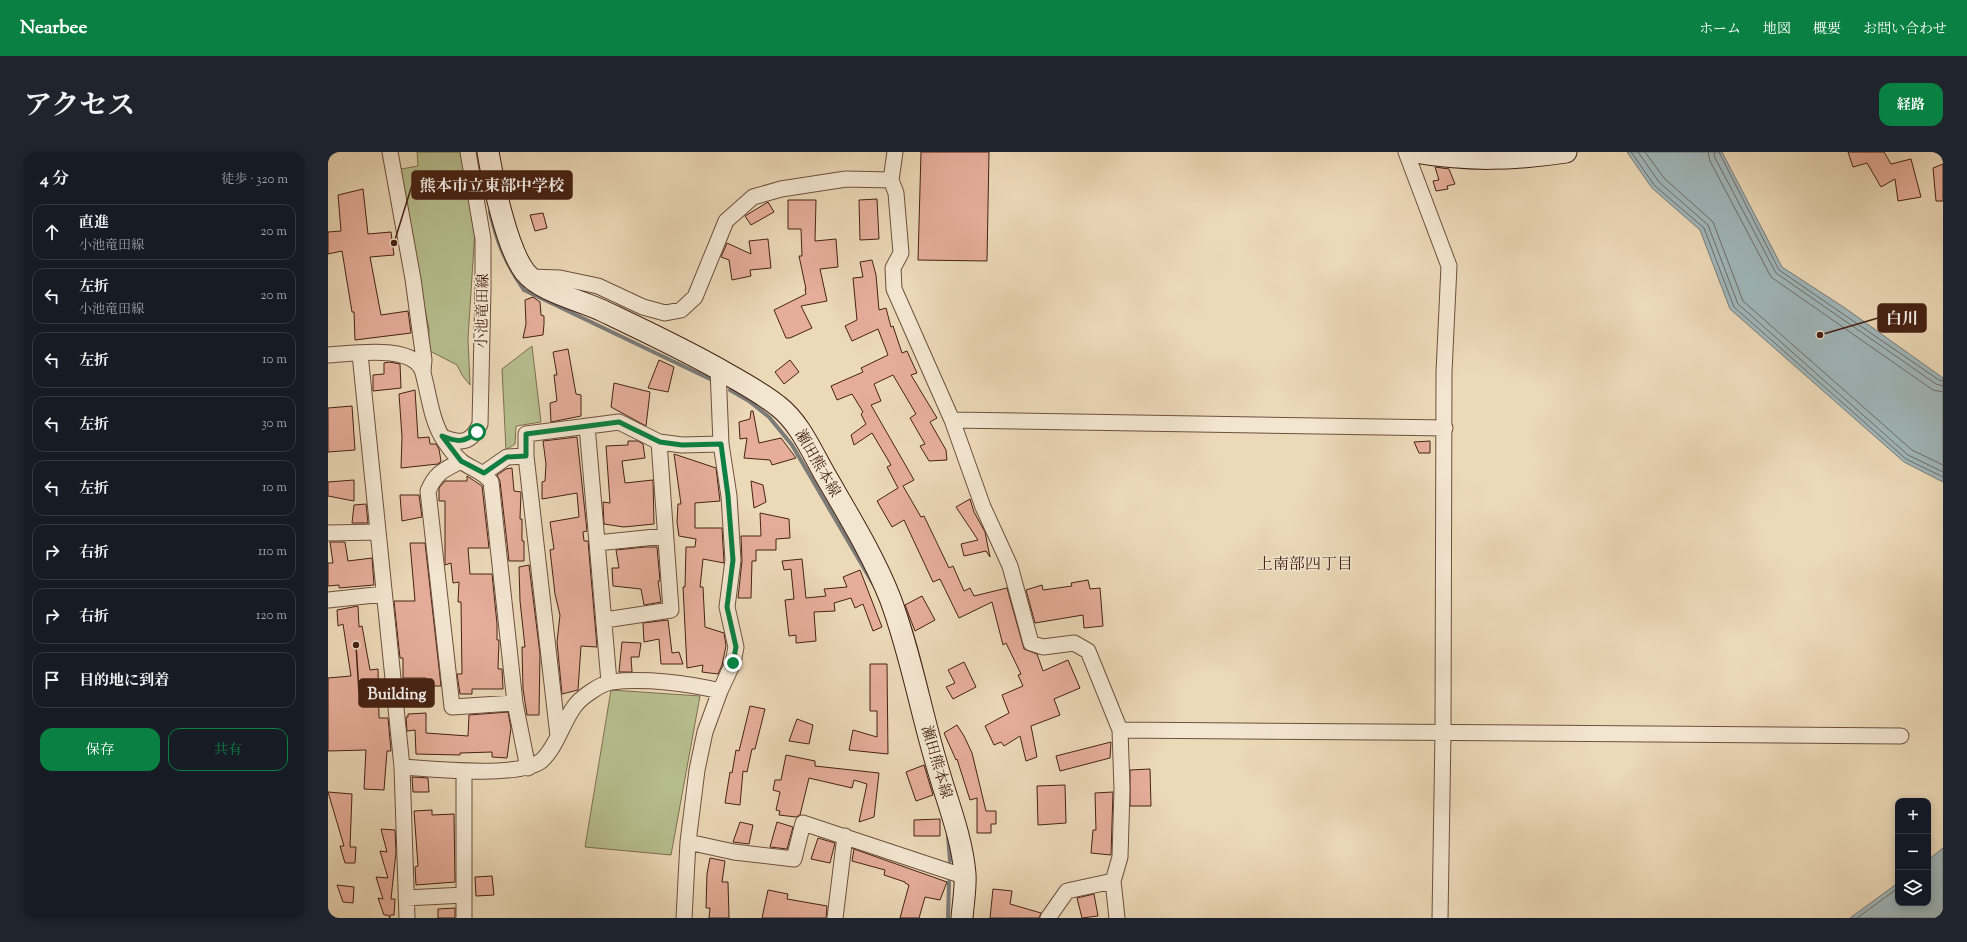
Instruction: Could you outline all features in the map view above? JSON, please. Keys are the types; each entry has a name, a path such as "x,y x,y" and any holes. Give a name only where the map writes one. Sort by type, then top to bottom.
{"main road":[{"name":"瀬田熊本線","path":"488,152 493,182 511,244 524,271 530,277 554,291 600,310 668,342 758,392 791,417 847,512 880,578 897,620 936,763 955,824 966,877 962,918"},
{"path":"1414,152 1450,158 1496,160 1527,158 1566,152"}],"street":[{"path":"390,152 413,279 424,360 423,371 431,410 442,436 461,461 484,473 491,482 493,488 514,703 528,768"},
{"name":"小池竜田線","path":"442,436 453,441 464,442 477,432 480,424 483,289 482,239 468,152"},
{"path":"895,152 891,180 896,193 901,252 894,268 894,289 952,420 983,507 1010,566 1031,643 1043,647 1074,643 1088,651 1120,730 1122,789 1120,857 1112,881 1117,918"},
{"path":"1406,152 1449,266 1444,372 1443,732 1440,918"},
{"path":"530,277 560,278 598,286 643,307 665,313 681,310 695,298 726,221 753,197 781,189 846,179 891,180"},
{"path":"328,355 385,353 406,356 417,362 423,371"},
{"path":"360,354 402,767 407,918"},
{"path":"684,918 688,842 697,770 705,732 720,691 733,663 736,647 727,607 733,560 728,496 721,444 718,369"},
{"path":"952,420 1445,428"},
{"path":"558,737 526,456 526,434 619,422 660,442 682,445 721,444"},
{"path":"587,426 605,620 609,682"},
{"path":"605,620 671,610 660,442"},
{"path":"484,473 507,457 526,456"},
{"path":"461,461 443,471 433,479 428,491 452,707 514,703"},
{"path":"328,533 377,532"},
{"path":"598,543 665,536"},
{"path":"328,600 384,594"},
{"path":"402,767 464,772 528,768 541,761 558,737 568,716 580,699 609,682 653,681 697,685 720,691"},
{"path":"1120,730 1901,736"},
{"path":"464,772 464,918"},
{"path":"688,842 734,852 794,859 803,824 845,836 966,877"},
{"path":"835,918 845,836"},
{"path":"1048,918 1067,891 1112,881"},
{"path":"406,898 464,896"}],"green space":[{"path":"417,152 463,152 475,230 468,338 470,385 462,375 457,365 428,350 429,329 396,170 418,166"},
{"path":"532,346 541,422 516,426 515,444 506,450 502,369"},
{"path":"611,690 700,696 671,855 585,847"}],"water":[{"path":"1627,152 1722,152 1782,267 1845,308 1943,378 1943,482 1904,462 1730,309 1700,230 1652,188"},
{"path":"1943,848 1943,918 1850,918 1895,885 1895,906 1931,906 1931,858"}],"building":[{"path":"921,152 989,152 987,261 918,260"},
{"path":"1848,152 1884,152 1891,164 1911,159 1921,197 1898,201 1895,179 1881,187 1867,163 1853,167"},
{"path":"1943,164 1943,201 1936,201 1933,168"},
{"path":"1435,167 1449,169 1455,184 1447,186 1448,189 1436,191 1433,181 1439,180"},
{"path":"363,189 368,234 391,232 394,255 370,257 381,315 408,311 411,333 355,340 354,312 352,312 342,251 328,254 328,232 341,231 338,195"},
{"path":"877,199 879,239 860,240 859,200"},
{"path":"788,200 816,200 815,241 836,239 838,267 820,269 827,301 801,306 812,328 790,338 786,338 774,310 806,294 799,256 802,256 801,229 788,229"},
{"path":"768,202 774,212 751,225 745,216"},
{"path":"543,213 547,228 535,231 530,215"},
{"path":"768,239 771,268 750,270 751,276 732,280 729,260 721,257 727,243 751,254 749,241"},
{"path":"872,260 876,275 879,310 886,308 891,327 893,326 902,353 907,351 917,373 911,375 937,418 930,422 946,450 947,460 929,461 920,446 925,444 910,418 916,414 893,375 874,384 881,401 871,405 914,480 903,486 921,517 924,516 949,568 953,566 964,591 970,588 974,596 1007,588 1024,649 1037,654 1043,671 1068,660 1080,688 1054,699 1060,715 1031,726 1037,757 1026,761 1020,736 1004,746 1001,742 994,745 985,726 1009,713 1002,695 1023,686 1018,675 1021,674 1006,643 1003,645 992,602 959,618 940,579 933,582 904,520 892,527 877,501 898,488 887,467 891,465 872,433 854,445 851,435 866,424 861,414 863,412 852,394 837,400 831,386 863,372 861,368 888,355 878,329 852,341 845,326 857,320 853,278 863,277 860,262"},
{"path":"533,297 540,302 541,315 544,316 543,335 523,338 526,324 525,300"},
{"path":"568,349 576,394 581,395 581,416 551,422 550,403 557,401 554,375 557,375 553,352"},
{"path":"659,360 674,367 668,392 648,388"},
{"path":"790,360 799,372 784,384 775,372"},
{"path":"389,362 400,364 401,388 373,391 373,375 384,374 384,363"},
{"path":"614,383 650,392 646,426 611,407"},
{"path":"415,390 418,438 429,437 430,444 436,444 439,449 441,461 438,464 401,468 402,437 399,394"},
{"path":"352,406 355,450 328,452 328,408"},
{"path":"751,411 753,411 759,443 781,438 796,458 772,465 770,460 744,458 747,438 740,439 739,422 750,419"},
{"path":"577,437 587,531 583,532 584,541 588,541 597,647 581,646 578,690 562,694 557,642 560,615 555,594 550,550 554,549 550,522 579,517 577,493 542,499 542,482 545,481 546,464 543,441"},
{"path":"628,441 638,441 643,444 645,458 622,461 625,483 653,480 654,524 624,527 604,524 603,502 610,503 606,446 628,445"},
{"path":"1430,441 1430,453 1419,453 1414,442"},
{"path":"674,454 716,468 720,501 695,503 695,528 722,528 724,563 703,559 700,587 703,587 705,627 724,633 726,646 722,665 718,674 702,672 703,665 687,668 683,587 685,587 686,547 695,547 696,539 679,536 677,522 678,504 681,504"},
{"path":"512,468 514,491 521,492 520,519 522,519 524,561 509,561 500,481 497,475 506,469"},
{"path":"467,476 482,486 489,548 468,548 470,574 492,574 497,624 497,640 499,640 498,669 502,669 503,689 472,689 472,694 460,694 457,674 462,674 461,602 458,602 459,582 453,583 451,563 445,565 445,501 439,501 439,488 445,481 467,481"},
{"path":"354,480 354,501 328,496 328,482"},
{"path":"751,481 763,485 766,502 754,508"},
{"path":"400,495 419,495 422,517 402,521"},
{"path":"970,499 974,512 985,532 990,557 986,551 964,556 961,544 978,540 956,507"},
{"path":"366,504 368,523 352,523 354,505"},
{"path":"760,513 789,519 790,538 776,539 776,550 756,550 756,561 752,561 751,598 738,598 742,561 741,536 761,536"},
{"path":"330,542 345,542 348,561 372,558 374,585 339,588 339,585 328,586 328,563 333,563"},
{"path":"410,543 425,543 441,686 426,686 426,678 403,678 403,658 400,658 394,601 415,601"},
{"path":"657,547 660,581 658,581 661,602 644,605 641,589 613,586 612,568 619,568 616,550"},
{"path":"802,559 806,598 826,596 824,589 847,587 843,577 860,570 882,627 873,631 863,604 855,608 851,598 834,603 835,611 814,612 816,641 796,643 796,635 789,636 785,600 794,599 791,569 784,570 782,561"},
{"path":"529,565 540,654 539,715 527,715 523,689 522,647 525,647 520,601 519,567"},
{"path":"1088,580 1090,589 1100,588 1103,626 1084,628 1083,615 1035,623 1026,590 1042,585 1043,590 1072,586 1071,583"},
{"path":"922,596 935,620 915,631 905,605"},
{"path":"358,606 359,627 362,626 370,670 378,669 379,718 388,718 391,751 387,751 384,790 364,789 366,750 328,751 328,678 351,676 343,624 338,626 337,610"},
{"path":"668,620 672,653 679,652 683,664 661,664 659,639 644,642 643,623"},
{"path":"622,642 641,643 639,657 631,657 632,672 619,672"},
{"path":"964,662 976,687 953,699 946,687 955,683 948,670"},
{"path":"870,664 887,664 888,754 849,750 853,730 877,737 877,711 870,711"},
{"path":"750,706 765,709 755,749 752,749 747,772 743,771 740,805 725,803 730,772 732,773 736,750 739,751"},
{"path":"508,712 511,728 507,758 492,757 492,752 460,753 460,755 416,754 415,730 407,731 406,717 408,717 408,714 426,713 426,733 468,736 469,715"},
{"path":"797,719 813,725 809,744 789,741"},
{"path":"957,725 972,753 986,811 996,811 996,824 991,824 991,833 977,833 977,798 970,800 957,759 956,760 944,733"},
{"path":"1111,742 1110,758 1060,771 1056,756"},
{"path":"786,755 815,761 815,766 879,773 874,817 859,822 867,784 854,780 852,788 809,778 800,815 796,817 779,815 780,811 776,810 780,792 773,790 775,780 781,780"},
{"path":"924,765 933,795 916,801 906,772"},
{"path":"1150,769 1151,806 1130,806 1130,770"},
{"path":"412,777 428,778 429,792 413,792"},
{"path":"1065,785 1066,823 1038,825 1037,786"},
{"path":"328,792 352,794 350,847 356,847 355,863 345,863 340,846 344,846"},
{"path":"1113,792 1111,855 1091,853 1093,830 1096,830 1095,793"},
{"path":"432,810 432,815 454,814 455,882 416,885 415,867 418,866 414,811"},
{"path":"940,819 940,836 914,836 914,820"},
{"path":"740,822 753,825 749,844 733,842"},
{"path":"777,822 793,827 787,849 770,847"},
{"path":"381,829 395,830 396,852 391,899 395,899 394,915 390,915 390,918 388,915 384,915 378,898 383,899 376,877 388,878 380,851 387,852"},
{"path":"818,838 835,843 830,863 811,859"},
{"path":"854,849 947,882 940,900 925,897 919,918 900,918 909,885 905,882 884,875 885,870 852,861"},
{"path":"710,858 725,861 722,882 728,882 729,918 709,918 710,908 706,908 707,874"},
{"path":"492,876 494,895 476,896 475,877"},
{"path":"337,885 354,887 353,903 343,902"},
{"path":"993,889 1012,891 1010,904 1041,913 1039,918 990,918"},
{"path":"768,890 788,894 787,899 827,906 826,918 762,918"},
{"path":"1094,894 1098,916 1082,918 1077,898"},
{"path":"455,908 455,918 438,918 438,909"}],"waterway":[{"path":"490,212 503,253 524,290 710,379"},
{"path":"730,390 749,401 769,417 792,445 875,587"},
{"path":"948,835 950,861"},
{"path":"948,918 949,882"}],"place":[{"name":"熊本市立東部中学校","path":"394,243"},
{"name":"白川","path":"1820,335"},
{"name":"Building","path":"356,645"}],"district":[{"name":"上南部四丁目","path":"1305,563"}],"route":[{"path":"477,432 464,442 453,441 442,436 451,450 461,461 484,473 507,457 526,456 526,434 619,422 660,442 682,445 721,444 728,496 733,560 727,607 736,647 733,663"}]}
